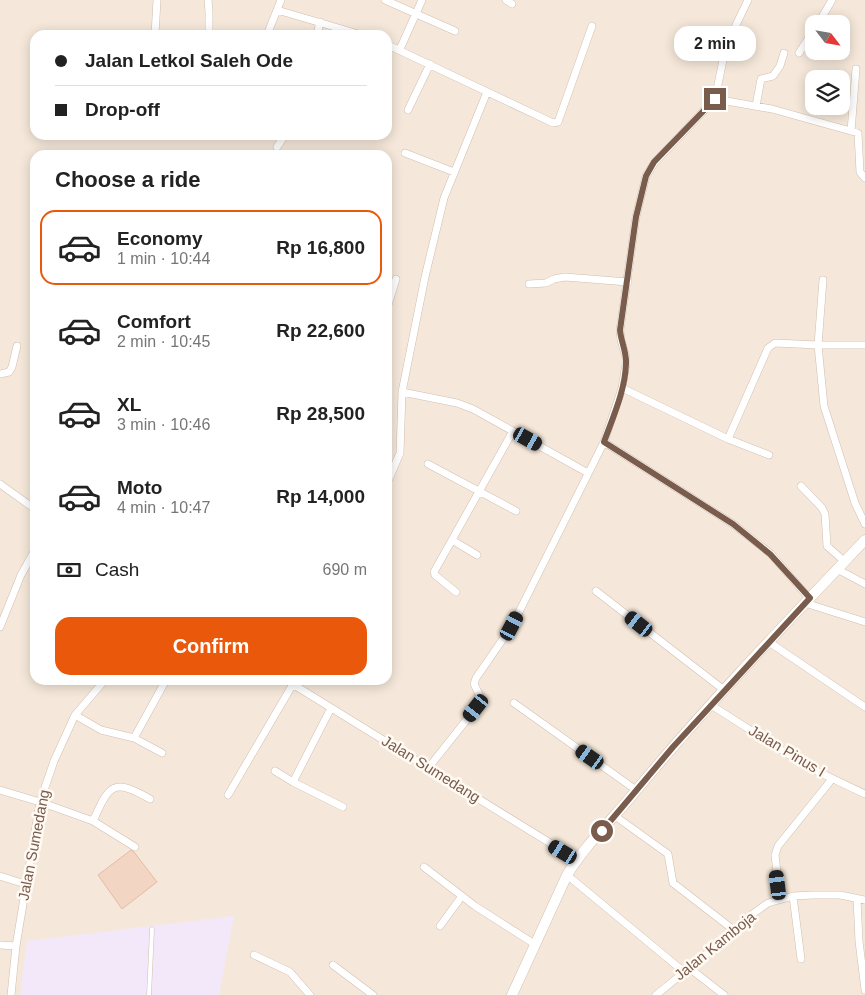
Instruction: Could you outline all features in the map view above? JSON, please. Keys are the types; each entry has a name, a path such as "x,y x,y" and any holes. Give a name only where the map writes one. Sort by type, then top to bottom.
{"street":[{"path":"155,30 157,0"},
{"path":"208,0 208,30"},
{"path":"269,30 281,0"},
{"path":"385,0 455,31"},
{"path":"400,50 422,0"},
{"path":"429,768 480,703 480,696 474,684 476,678 512,626 604,442 622,388 626,357 620,340 620,330 636,217 646,176 654,162 715,99 723,60 748,0"},
{"path":"823,15 832,0"},
{"path":"277,10 346,30"},
{"path":"318,30 320,22"},
{"path":"392,47 553,123 558,122 592,26"},
{"path":"799,53 805,44"},
{"path":"756,106 762,79 773,76 780,66 784,53"},
{"path":"408,110 430,64"},
{"path":"851,131 856,69"},
{"path":"392,472 400,454 402,392 425,277 444,198 487,92"},
{"path":"715,99 756,106 858,132 860,172 865,178"},
{"path":"276,147 281,140"},
{"path":"406,153 454,172"},
{"path":"529,284 546,283 565,277 628,282"},
{"path":"392,292 396,279"},
{"path":"824,280 818,345 824,406 855,503 865,524"},
{"path":"728,439 771,344 865,345"},
{"path":"0,374 6,374 12,368 17,346"},
{"path":"622,388 728,439 769,455"},
{"path":"402,392 457,403 473,409 588,473"},
{"path":"456,592 435,576 434,572 480,493 513,431"},
{"path":"604,442 733,524 770,554 807,600 865,622"},
{"path":"428,464 516,511"},
{"path":"0,484 30,505"},
{"path":"801,486 822,508 825,514 827,546 841,565 865,584"},
{"path":"452,540 476,555"},
{"path":"512,995 576,859 724,690 865,540"},
{"path":"0,627 21,575 30,559"},
{"path":"596,591 724,690"},
{"path":"769,642 865,707"},
{"name":"Jalan Sumedang","path":"11,995 25,884 40,802 54,760 75,715 101,685"},
{"path":"134,738 163,685"},
{"path":"228,795 287,685"},
{"name":"Jalan Sumedang","path":"294,685 576,859"},
{"path":"514,702 636,790"},
{"name":"Jalan Pinus I","path":"711,705 808,767 865,794"},
{"path":"293,782 332,708"},
{"path":"75,715 101,730 134,738 162,753"},
{"path":"275,771 344,807"},
{"path":"780,899 775,855 778,846 832,778"},
{"path":"93,821 109,790 116,787 122,785 150,799"},
{"path":"0,790 93,821 135,847"},
{"path":"615,816 668,854 673,883 735,931"},
{"path":"424,867 502,924 536,945"},
{"path":"567,875 686,969 724,995"},
{"path":"0,876 25,884"},
{"name":"Jalan Kamboja","path":"656,995 768,903 794,896 840,895 861,900"},
{"path":"440,926 462,896"},
{"path":"794,896 801,959"},
{"path":"861,900 859,941 865,990"},
{"path":"0,945 16,946"},
{"path":"254,955 290,972 310,995"},
{"path":"333,965 373,995"}],"lane":[{"path":"149,995 152,929"}],"shaded area":[{"path":"0,0 865,0 865,995 0,995"},
{"path":"234,916 219,995 20,995 27,941"}],"building":[{"path":"131,850 157,882 122,909 98,875"}],"route":[{"path":"602,831 673,747 810,598 770,554 733,524 604,442 622,388 626,364 626,357 620,340 620,330 636,217 646,176 654,162 715,99"}]}
